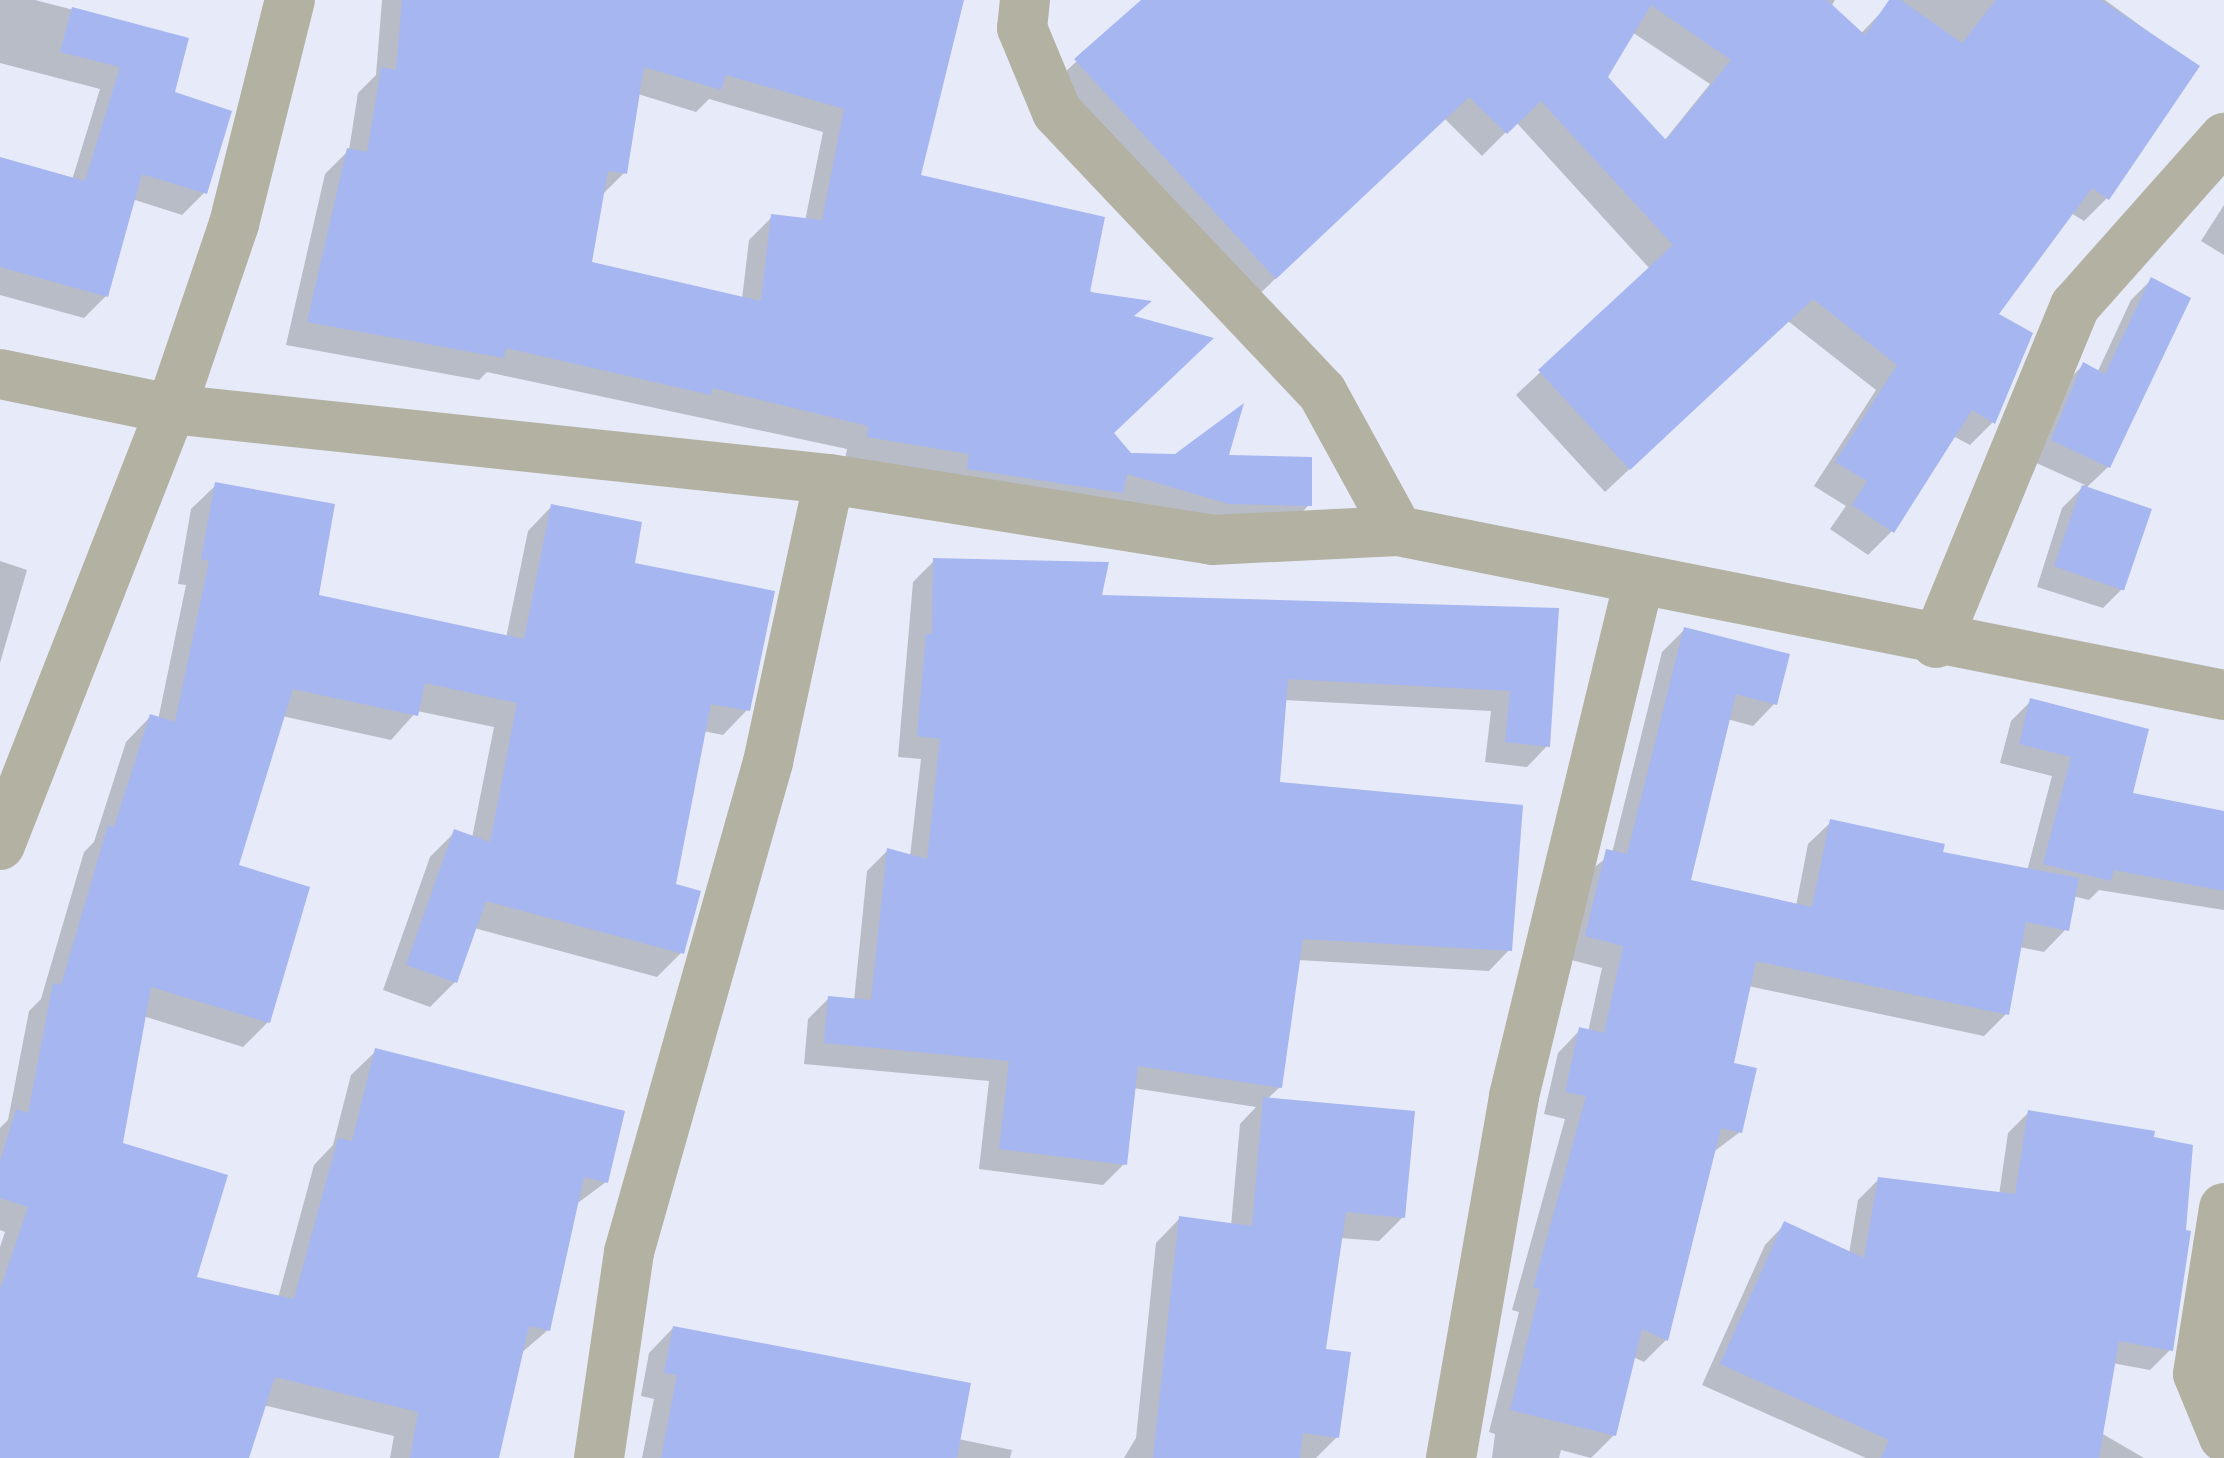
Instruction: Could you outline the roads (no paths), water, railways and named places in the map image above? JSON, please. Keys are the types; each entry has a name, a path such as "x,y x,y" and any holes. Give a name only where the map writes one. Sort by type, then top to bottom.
{"street":[{"path":"0,845 171,409 234,224 290,0"},
{"path":"1025,0 1022,28 1057,112 1322,392 1398,531"},
{"path":"1936,643 2075,306 2224,138"},
{"path":"0,374 171,409 829,479 1212,540 1398,531 1936,643 2224,695"},
{"path":"598,1458 629,1252 768,762 829,479"},
{"path":"1451,1458 1514,1096 1640,581"},
{"path":"2224,1208 2198,1374 2224,1438"}]}
